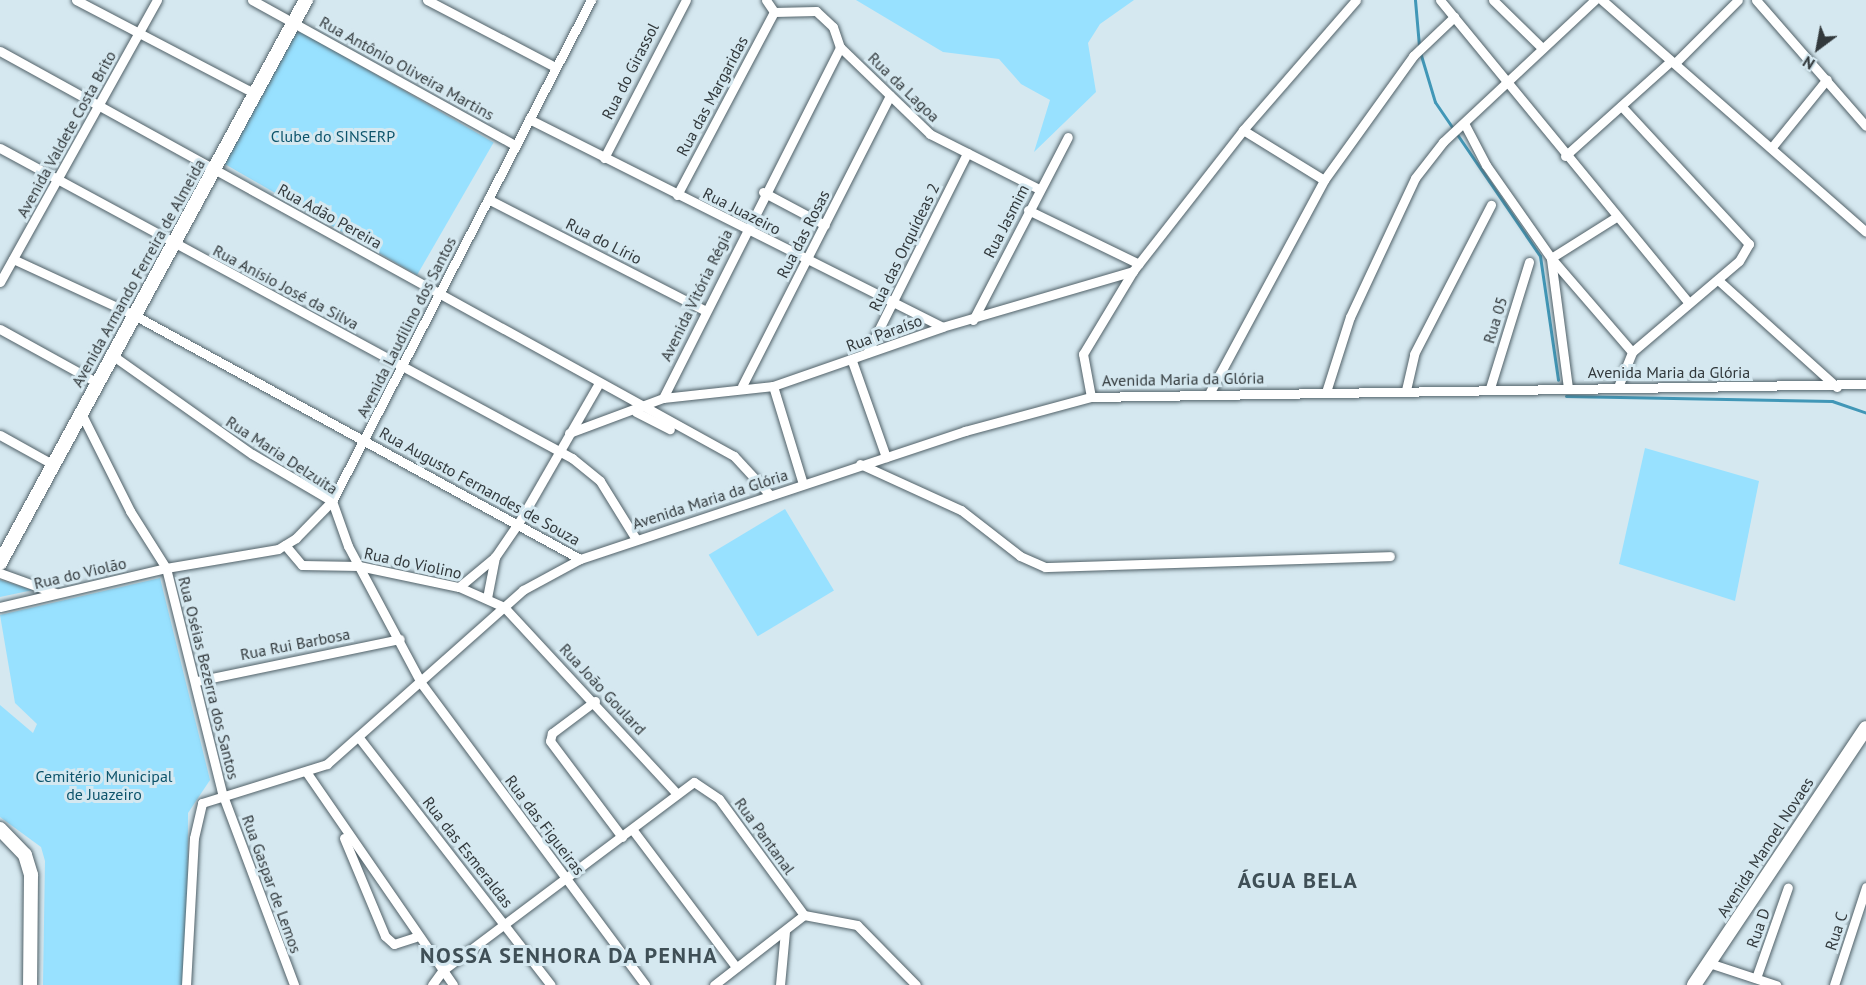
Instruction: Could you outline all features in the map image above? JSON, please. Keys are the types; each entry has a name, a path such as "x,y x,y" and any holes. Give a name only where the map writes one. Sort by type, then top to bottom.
{"street":[{"path":"76,0 256,94"},
{"name":"Avenida Valdete Costa Brito","path":"0,282 157,0"},
{"name":"Rua Antônio Oliveira Martins","path":"252,0 515,145"},
{"name":"Avenida Armando Ferreira de Almeida","path":"0,563 96,382 306,0"},
{"path":"427,0 555,67"},
{"name":"Avenida Laudilino dos Santos","path":"285,545 332,501 441,295 515,145 591,0"},
{"name":"Rua do Girassol","path":"604,158 686,0"},
{"path":"766,0 774,12"},
{"path":"1091,397 1083,354 1136,268 1243,130 1356,0"},
{"path":"1440,0 1508,80 1565,156 1688,302"},
{"path":"1493,0 1542,48"},
{"path":"1326,392 1366,278 1415,178 1443,142 1595,0"},
{"path":"1602,0 1614,3 1674,61 1866,232"},
{"path":"1565,156 1674,61 1738,0"},
{"path":"1756,0 1866,126"},
{"name":"Rua da Lagoa","path":"774,12 816,11 834,27 840,47 930,134 1039,189"},
{"name":"Rua das Margaridas","path":"677,195 774,12"},
{"path":"1210,392 1324,180 1413,56 1454,17"},
{"name":"Avenida Vitória Régia","path":"663,398 763,192 840,47"},
{"name":"Rua Adão Pereira","path":"0,51 599,383 640,410 739,459 770,495"},
{"path":"1772,147 1827,79"},
{"name":"Rua das Rosas","path":"742,386 808,261 890,95"},
{"path":"1618,387 1632,352 1688,302 1718,280 1749,244 1621,106"},
{"name":"Rua Juazeiro","path":"529,119 942,327"},
{"path":"1462,125 1486,165 1551,258 1632,352"},
{"path":"1243,130 1324,180"},
{"name":"Rua Jasmim","path":"973,320 1028,210 1068,137"},
{"name":"Rua Anísio José da Silva","path":"0,148 558,450 600,481 636,539"},
{"name":"Rua das Orquídeas 2","path":"867,354 967,153"},
{"path":"763,192 825,225"},
{"name":"Rua do Lírio","path":"488,199 706,310"},
{"path":"1406,390 1414,354 1491,205"},
{"path":"1028,210 1136,268"},
{"path":"1551,258 1616,217"},
{"path":"1551,258 1568,388"},
{"name":"Rua Augusto Fernandes de Souza","path":"14,259 134,315 364,439 500,517 519,522 580,559"},
{"name":"Rua 05","path":"1490,388 1529,262"},
{"name":"Rua Paraíso","path":"569,433 640,410 663,398 742,386 773,386 852,361 942,327 973,320 1136,268"},
{"path":"1718,280 1837,387"},
{"path":"0,329 96,382"},
{"name":"Rua Maria Delzuita","path":"112,355 252,454 332,501 359,566 400,639 421,683"},
{"path":"852,361 886,456"},
{"path":"459,587 495,557 519,522 558,450 599,383"},
{"name":"Avenida Maria da Glória","path":"222,793 307,773 360,739 536,580 580,559 860,464 1091,397 1210,392 1837,387 1866,384"},
{"path":"773,386 803,484"},
{"name":"Rua Oséias Bezerra dos Santos","path":"81,413 130,511 166,568 197,681 222,793"},
{"path":"0,435 52,464"},
{"path":"860,464 961,510 1020,556 1045,567 1390,556"},
{"path":"166,568 285,545"},
{"name":"Rua do Violino","path":"285,545 302,566 359,566 459,587 504,607"},
{"path":"486,598 495,557"},
{"name":"Rua do Violão","path":"0,607 166,568"},
{"path":"0,573 56,593"},
{"name":"Rua João Goulard","path":"504,607 595,701 676,793"},
{"name":"Rua Rui Barbosa","path":"197,681 400,639"},
{"name":"Rua das Figueiras","path":"421,683 645,985"},
{"path":"595,701 552,733 550,741 622,837"},
{"name":"Avenida Manoel Novaes","path":"1694,985 1866,728"},
{"name":"Rua das Esmeraldas","path":"360,739 551,985"},
{"path":"307,773 415,937 453,985"},
{"name":"Rua Pantanal","path":"676,793 694,782 719,800 804,915"},
{"path":"186,985 196,814 209,797 222,793"},
{"name":"Rua Gaspar de Lemos","path":"222,793 294,985"},
{"path":"432,985 442,971 567,879 676,793"},
{"path":"341,827 385,936 394,944 415,937"},
{"path":"0,829 25,855 31,875 30,985"},
{"path":"632,829 736,967"},
{"name":"Rua C","path":"1834,985 1866,886"},
{"name":"Rua D","path":"1756,978 1788,887"},
{"path":"714,985 804,915 857,925 916,985"},
{"path":"780,985 785,932"},
{"path":"1709,963 1776,985"}],"green space":[{"path":"856,0 1134,0 1100,24 1088,43 1096,92 1034,152 1050,100 1021,84 999,59 943,52"},
{"name":"Clube do SINSERP","path":"297,29 494,142 417,275 220,162"},
{"path":"1645,448 1759,481 1735,601 1619,564"},
{"path":"785,509 834,590 758,636 709,555"},
{"name":"Cemitério Municipal de Juazeiro","path":"160,578 210,780 188,813 187,985 43,985 45,861 41,847 0,817 0,705 33,733 37,724 15,703 0,615"},
{"path":"0,580 33,590 0,597"}],"waterway":[{"path":"1415,0 1419,46"},
{"path":"1420,52 1435,102 1540,256 1558,380"},
{"path":"1566,396 1832,401 1866,413"}],"district":[{"name":"ÁGUA BELA","path":"1298,881"},
{"name":"NOSSA SENHORA DA PENHA","path":"569,956"}]}
